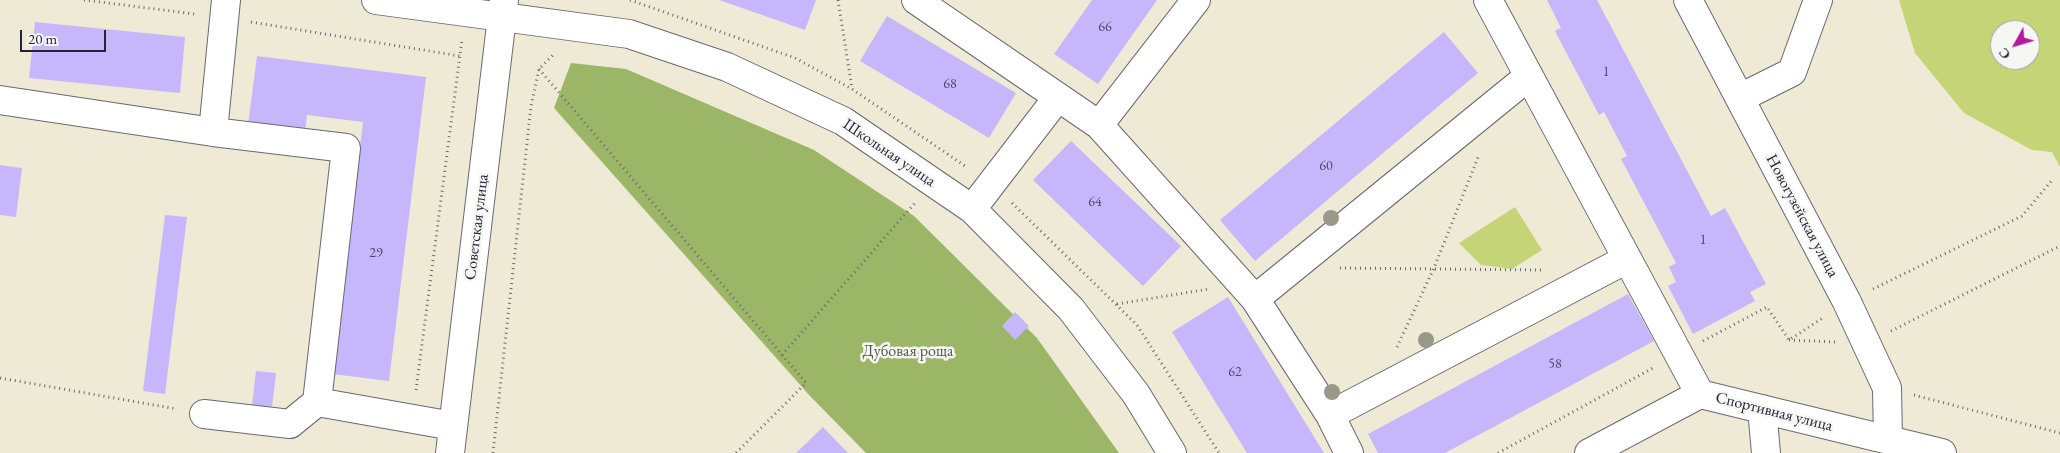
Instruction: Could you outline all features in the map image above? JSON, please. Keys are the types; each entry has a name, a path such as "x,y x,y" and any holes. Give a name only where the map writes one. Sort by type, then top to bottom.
{"street":[{"name":"Школьная улица","path":"376,0 465,12 503,8 561,24 628,34 727,67 842,121 972,209 1071,309 1136,394 1172,453"},
{"path":"916,0 1099,126 1249,291 1330,415 1350,453"},
{"path":"1099,126 1196,0"},
{"path":"1488,0 1700,394"},
{"name":"Новогузейская улица","path":"1688,0 1847,302 1887,388 1888,440"},
{"path":"1740,98 1792,72 1818,0"},
{"name":"Советская улица","path":"450,453 503,8"},
{"path":"213,132 225,9"},
{"path":"1249,291 1293,268 1529,76"},
{"path":"972,209 1058,97"},
{"path":"0,100 213,132 346,148 317,402 290,424 204,414"},
{"path":"1330,415 1628,259"},
{"name":"Спортивная улица","path":"1588,453 1700,394 1942,453"},
{"path":"317,402 453,426"},
{"path":"1762,409 1766,453"}],"path":[{"path":"84,0 225,9 460,56"},
{"path":"838,0 852,89"},
{"path":"412,419 465,12"},
{"path":"493,453 531,106 539,69 562,46 561,24"},
{"path":"539,69 806,383 736,453"},
{"path":"1377,390 1434,268 1480,152"},
{"path":"1847,302 2022,216 2053,180"},
{"path":"908,196 923,207"},
{"path":"782,355 916,202"},
{"path":"1789,340 1866,344 2060,246"},
{"path":"1293,268 1434,268 1551,271"},
{"path":"1116,304 1249,291"},
{"path":"0,378 204,414"},
{"path":"1887,388 2060,433"}],"green space":[{"path":"1899,0 2060,0 2060,167 2052,152 2032,150 1964,113 1915,53"},
{"name":"Дубовая роща","path":"571,63 626,69 814,150 914,216 1037,338 1119,453 866,453 810,396 554,108"},
{"path":"1515,207 1542,250 1512,269 1481,265 1459,243"}],"building":[{"path":"719,0 816,0 805,30"},
{"path":"1092,0 1157,0 1098,84 1054,54"},
{"path":"1547,0 1597,0 1711,216 1725,208 1766,284 1750,292 1755,301 1693,334 1668,286 1676,282 1669,267 1676,263 1621,159 1627,156 1604,112 1599,115 1555,31 1561,28"},
{"path":"887,16 1016,93 989,138 860,61"},
{"path":"35,22 185,37 180,93 29,78"},
{"path":"1444,32 1478,73 1255,261 1220,220"},
{"path":"257,56 426,77 389,381 332,374 363,122 307,115 305,132 248,125"},
{"path":"1071,141 1181,246 1143,286 1033,180"},
{"path":"0,165 22,168 16,217 0,215"},
{"path":"165,215 187,217 165,394 143,391"},
{"path":"1628,294 1654,341 1445,453 1378,453 1368,434"},
{"path":"1228,297 1324,453 1247,453 1172,332"},
{"path":"1015,312 1029,326 1015,340 1002,326"},
{"path":"256,371 276,373 272,407 252,405"},
{"path":"823,427 848,453 796,453"}]}
